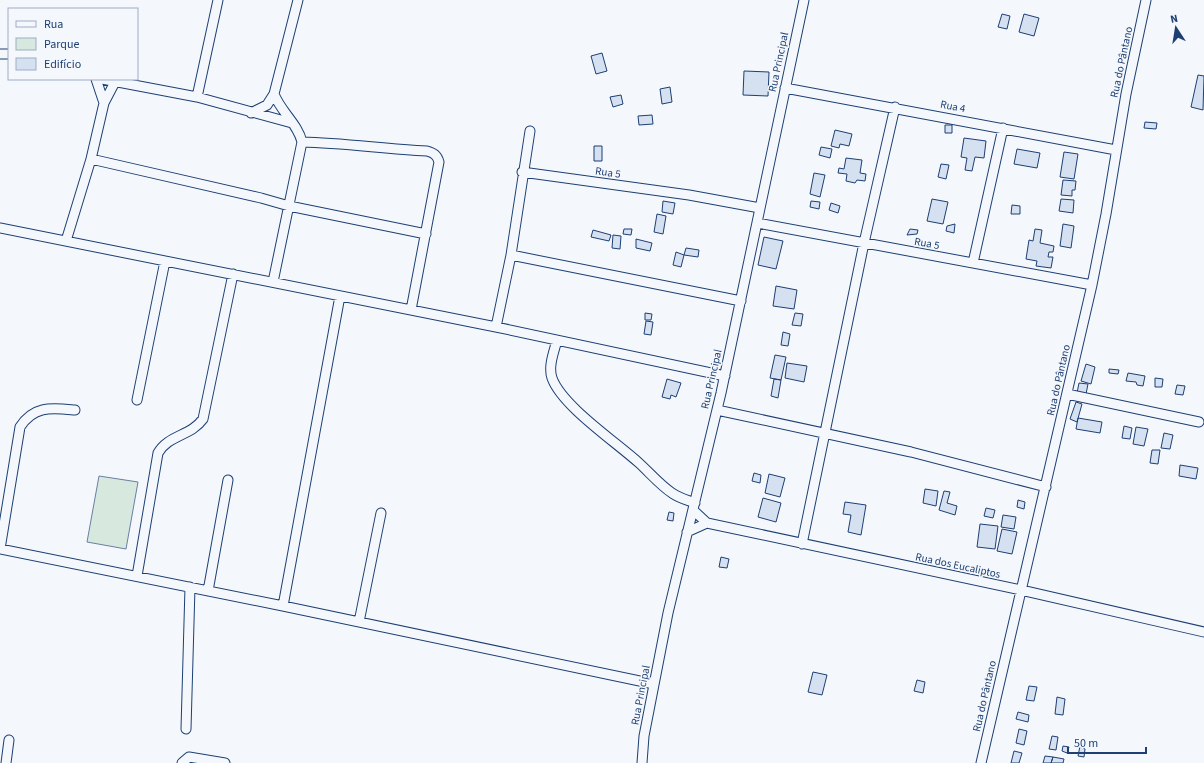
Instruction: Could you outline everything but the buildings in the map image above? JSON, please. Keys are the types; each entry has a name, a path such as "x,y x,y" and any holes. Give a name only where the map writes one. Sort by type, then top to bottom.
{"street":[{"path":"197,97 218,0"},
{"path":"251,113 266,105 274,94 298,0"},
{"name":"Rua Principal","path":"642,763 644,736 654,684 687,532 725,376 804,0"},
{"name":"Rua do Pântano","path":"981,763 1092,285 1126,94 1146,0"},
{"path":"96,80 104,103"},
{"path":"106,80 197,97 292,123"},
{"path":"66,241 91,159 104,103 115,82"},
{"name":"Rua 4","path":"785,88 896,107 1116,150"},
{"path":"273,282 302,142 298,129 278,104 274,94"},
{"path":"802,544 864,243 896,107"},
{"path":"973,263 1003,128"},
{"path":"496,327 510,255 522,172 530,131"},
{"path":"302,142 336,143 382,149 427,151 434,153 439,162 411,310"},
{"path":"91,159 261,198 289,206 426,234"},
{"name":"Rua 5","path":"522,172 689,195 760,208"},
{"name":"Rua 5","path":"757,223 1092,285"},
{"path":"0,228 496,327 725,376"},
{"path":"510,255 741,301"},
{"path":"137,400 166,261"},
{"path":"137,576 158,453 162,446 168,441 193,429 202,418 233,274"},
{"path":"283,606 340,296"},
{"path":"557,340 550,371 553,380 560,391 575,408 660,483 675,495 694,506 707,523 687,532"},
{"path":"1067,394 1199,422"},
{"path":"75,410 49,408 34,412 25,419 20,428 0,549 283,606 654,684"},
{"path":"717,410 911,452 1046,487"},
{"path":"208,591 228,480"},
{"path":"359,622 381,513"},
{"name":"Rua dos Eucaliptos","path":"707,523 1021,590 1204,632"},
{"path":"186,730 190,587"},
{"path":"6,763 9,740"},
{"path":"182,763 189,757 225,763"}],"green space":[{"path":"99,476 138,482 126,549 87,542"}]}
